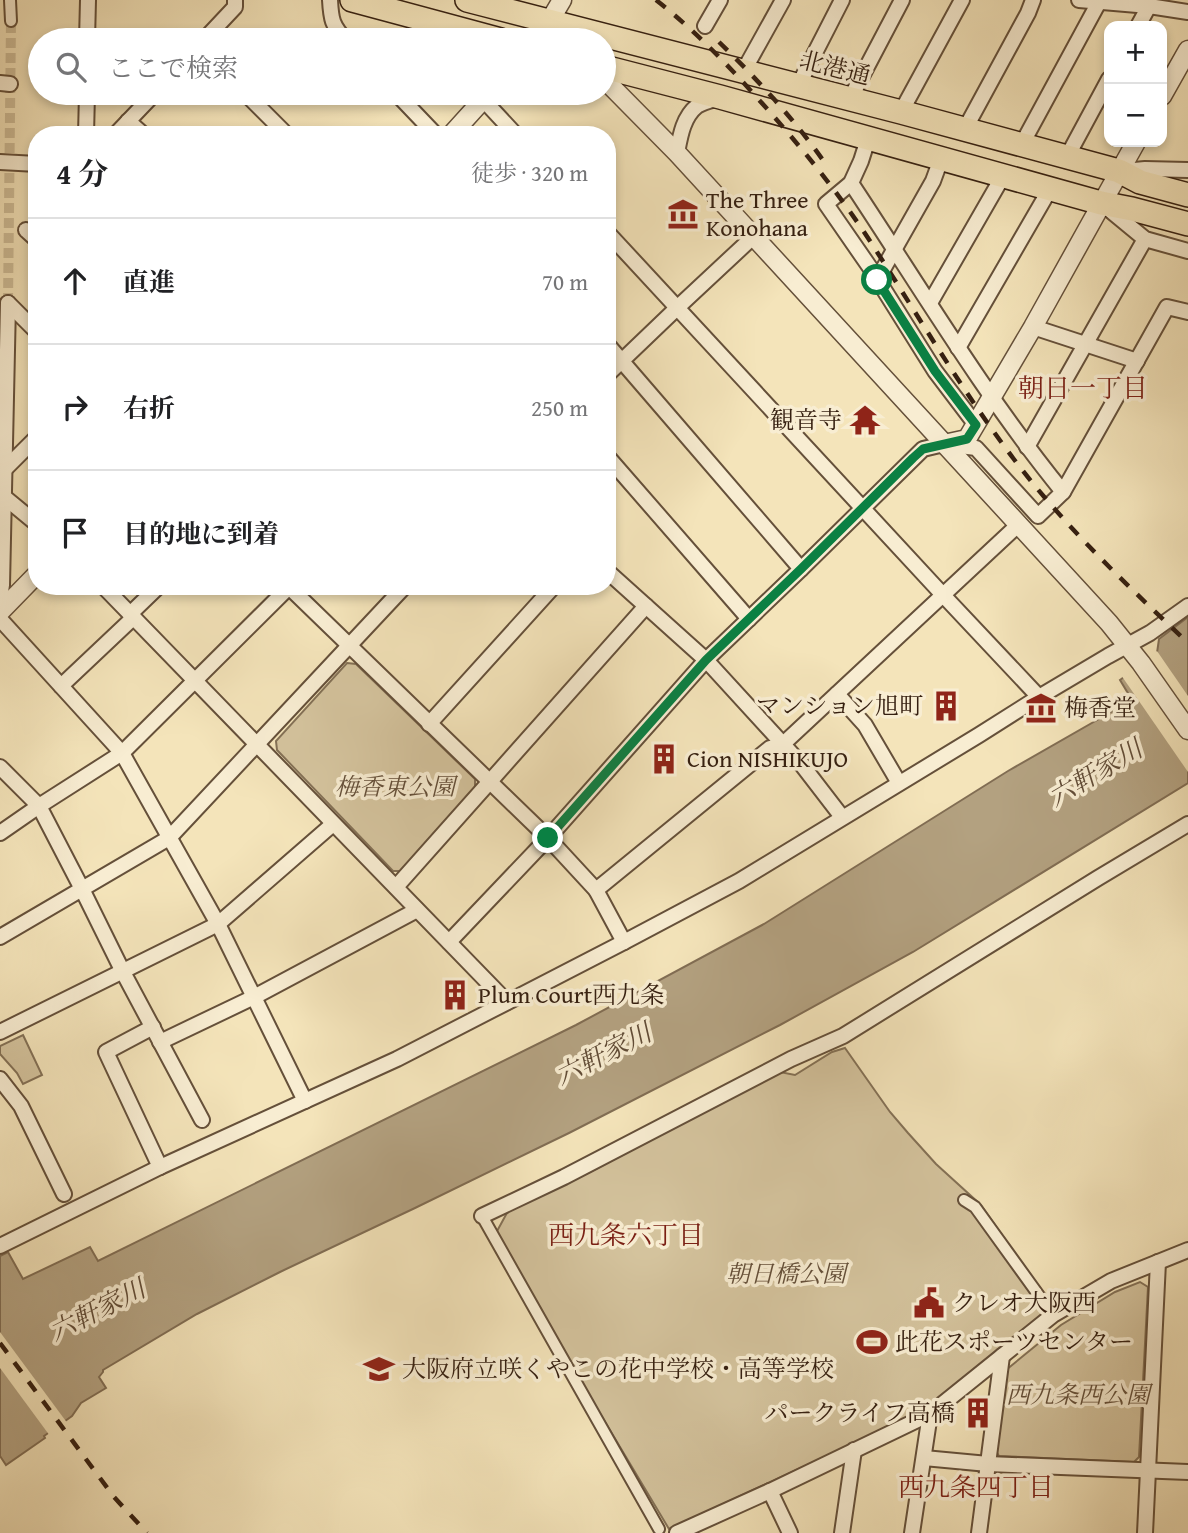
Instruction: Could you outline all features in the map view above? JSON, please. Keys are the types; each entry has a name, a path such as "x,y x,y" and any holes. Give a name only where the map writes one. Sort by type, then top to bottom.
{"main road":[{"path":"352,0 427,28"},
{"name":"北港通","path":"467,0 572,28"},
{"name":"北港通","path":"616,39 1067,156 1119,171 1140,182 1188,195"},
{"path":"616,70 1101,203 1188,224"}],"street":[{"path":"10,0 10,21"},
{"path":"87,28 88,0"},
{"path":"215,28 235,7 235,0"},
{"path":"330,0 331,20 335,28"},
{"path":"544,28 562,0"},
{"path":"705,26 720,0"},
{"path":"743,72 783,0"},
{"path":"798,86 842,0"},
{"path":"850,99 902,0"},
{"path":"901,111 962,0"},
{"path":"965,129 1033,0"},
{"path":"1079,0 1188,12"},
{"path":"1022,144 1099,2"},
{"path":"1141,21 1149,6"},
{"path":"549,22 555,28"},
{"path":"1167,87 1188,50"},
{"path":"1067,156 1106,84"},
{"path":"616,91 677,153 1109,623 1188,730"},
{"path":"677,153 681,132 688,116 698,106 720,97"},
{"path":"86,126 87,105"},
{"path":"123,126 143,105"},
{"path":"258,105 279,126"},
{"path":"407,105 427,126"},
{"path":"458,126 475,105"},
{"path":"491,105 509,126"},
{"path":"128,121 134,126"},
{"path":"868,139 851,183 826,204 935,371 976,425"},
{"path":"449,942 548,838 706,660 862,508 923,449 967,439 993,398 1133,147"},
{"path":"877,280 933,181 941,159"},
{"path":"0,162 28,164"},
{"path":"1119,171 1187,166"},
{"path":"930,303 1003,176"},
{"path":"851,183 958,348 1027,447 1063,492"},
{"path":"958,348 1050,189"},
{"path":"1101,203 1145,239 1188,251"},
{"path":"616,366 753,237"},
{"path":"1027,447 1145,239"},
{"path":"616,242 1039,697"},
{"path":"0,598 3,402 8,303 28,323"},
{"path":"943,444 976,448 1038,516 1063,492 1167,307 1188,312"},
{"path":"1033,327 1137,361"},
{"path":"616,354 801,569"},
{"path":"4,470 28,446"},
{"path":"616,466 749,619"},
{"path":"2,496 28,517"},
{"path":"596,890 770,748 782,745 1018,525"},
{"path":"616,579 706,660 802,765 842,817"},
{"path":"0,612 28,583"},
{"path":"112,595 507,1002"},
{"path":"61,686 151,595"},
{"path":"0,833 122,753 280,595"},
{"path":"298,595 548,838 596,890 624,942"},
{"path":"0,937 169,838 397,595"},
{"path":"429,724 546,595"},
{"path":"396,887 646,606"},
{"path":"0,1245 160,1167 397,1059 739,881 1039,697 1150,633 1188,606"},
{"path":"0,619 122,753 218,924 305,1101"},
{"path":"837,694 865,725 899,783"},
{"path":"0,767 38,806 202,1120"},
{"path":"0,1032 218,924 333,824"},
{"path":"659,1530 482,1216 589,1164 791,1059 843,1036 1188,824"},
{"path":"160,1042 254,997 417,909"},
{"path":"153,1027 106,1052 160,1167"},
{"path":"0,1079 22,1106 64,1194"},
{"path":"964,1200 975,1207 1053,1315"},
{"path":"677,1533 930,1414 1053,1315 1111,1281 1188,1250"},
{"path":"1145,1533 1158,1262"},
{"path":"979,1533 1002,1356"},
{"path":"912,1533 930,1414"},
{"path":"842,1533 854,1450"},
{"path":"924,1458 988,1464 1188,1472"},
{"path":"771,1491 790,1533"}],"green space":[{"name":"梅香東公園","path":"347,663 356,664 475,779 475,790 402,871 393,871 277,750 276,741"},
{"path":"23,1035 42,1075 23,1084 0,1054 0,1046"},
{"name":"朝日橋公園","path":"845,1048 908,1133 936,1164 981,1205 1053,1308 930,1408 669,1529 496,1233 508,1211 590,1172 780,1072 795,1075 832,1052"},
{"name":"西九条西公園","path":"1140,1282 1148,1287 1139,1457 1134,1462 999,1456 996,1451 1006,1370 1061,1325 1115,1292"}],"water":[{"name":"六軒家川","path":"1188,617 1188,783 913,952 780,1025 569,1133 197,1314 103,1370 99,1377 106,1388 81,1403 72,1416 6,1465 0,1456 0,1256 8,1252 23,1279 90,1247 98,1261 576,1025 764,924 1008,771 1132,700 1120,680 1157,653 1159,639"}],"pier":[{"path":"1157,651 1188,696 1188,772 1121,675"},
{"path":"0,1332 68,1424 50,1436 0,1368"}],"tunnel":[{"path":"8,303 11,21"}],"railway":[{"path":"656,0 689,27 734,72 825,178 870,241 975,405 1033,483 1097,554 1188,643"},
{"path":"719,42 776,101 827,166"},
{"path":"0,1343 114,1497 147,1533"}],"place":[{"name":"The Three Konohana","path":"683,214"},
{"name":"観音寺","path":"865,420"},
{"name":"マンション旭町","path":"946,706"},
{"name":"梅香堂","path":"1041,708"},
{"name":"Cion NISHIKUJO","path":"664,759"},
{"name":"Plum Court西九条","path":"455,995"},
{"name":"クレオ大阪西","path":"929,1303"},
{"name":"此花スポーツセンター","path":"872,1342"},
{"name":"大阪府立咲くやこの花中学校・高等学校","path":"379,1369"},
{"name":"パークライフ高橋","path":"978,1413"}],"district":[{"name":"朝日一丁目","path":"1083,388"},
{"name":"西九条六丁目","path":"626,1235"},
{"name":"西九条四丁目","path":"976,1487"}],"route":[{"path":"548,838 706,660 913,458 923,449 967,439 976,425 935,371 877,280"}]}
